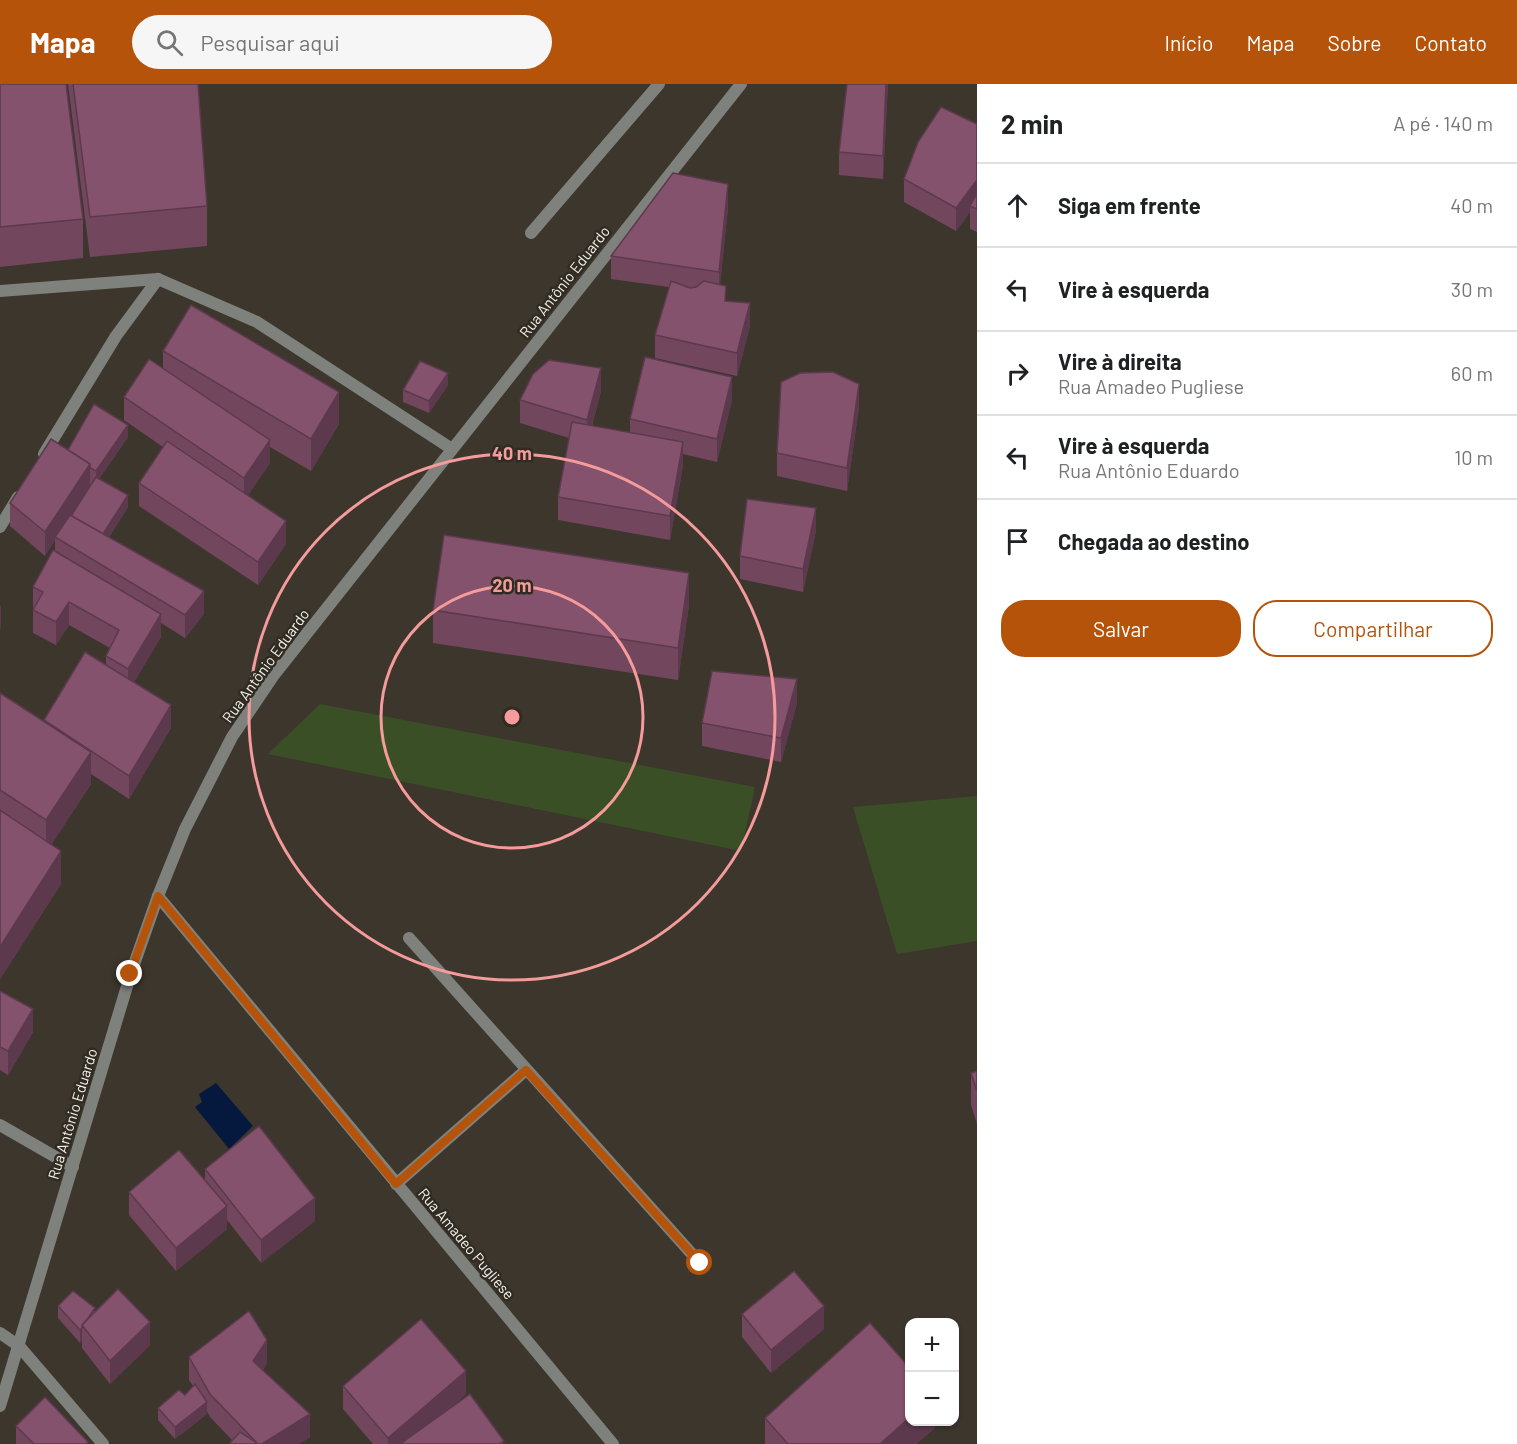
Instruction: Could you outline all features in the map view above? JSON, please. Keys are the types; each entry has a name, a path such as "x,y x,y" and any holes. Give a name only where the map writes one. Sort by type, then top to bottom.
{"street":[{"path":"531,233 659,84"},
{"name":"Rua Antônio Eduardo","path":"0,1406 130,974 185,829 232,737 274,675 741,84"},
{"path":"0,291 158,279 257,322 452,449"},
{"path":"36,467 107,350 158,279"},
{"path":"0,527 24,487"},
{"name":"Rua Amadeo Pugliese","path":"158,896 613,1444"},
{"path":"409,939 700,1263"},
{"path":"396,1184 526,1070"},
{"path":"0,1125 73,1167"},
{"path":"0,1333 19,1346 103,1444"}],"green space":[{"path":"320,704 755,787 741,851 268,754"},
{"path":"977,796 977,941 897,954 853,807"}],"water":[{"path":"216,1083 253,1126 229,1149 195,1107 202,1102 199,1094"}],"building":[{"path":"0,84 66,84 83,219 0,227"},
{"path":"73,84 198,84 207,206 90,217"},
{"path":"847,84 886,84 883,156 839,152"},
{"path":"941,107 977,124 977,180 956,208 904,179 918,142"},
{"path":"673,173 728,184 719,272 611,256"},
{"path":"977,193 977,209 970,206"},
{"path":"671,281 690,288 704,281 726,286 725,301 750,303 737,353 655,335"},
{"path":"191,305 339,392 311,439 163,351"},
{"path":"645,357 732,377 717,439 630,419"},
{"path":"149,359 270,440 244,478 124,397"},
{"path":"549,360 601,368 587,420 520,400 533,374"},
{"path":"420,361 448,373 429,401 403,390"},
{"path":"833,372 859,384 847,468 777,453 781,382 800,373"},
{"path":"94,404 128,425 96,471 90,468 90,464 68,450"},
{"path":"572,422 683,442 670,516 558,497"},
{"path":"51,439 90,464 45,532 10,503"},
{"path":"167,441 286,521 258,562 139,483"},
{"path":"96,477 128,495 103,534 71,516"},
{"path":"747,499 816,508 803,569 740,556"},
{"path":"70,515 204,591 185,615 55,537"},
{"path":"444,535 689,573 678,648 433,610"},
{"path":"53,550 161,614 128,669 106,656 119,630 69,602 56,622 33,610 43,592 33,587"},
{"path":"85,652 171,705 129,776 44,720"},
{"path":"712,671 797,679 781,738 702,723"},
{"path":"0,693 91,752 46,820 0,790"},
{"path":"0,810 61,851 0,947"},
{"path":"0,991 33,1009 8,1051 0,1047"},
{"path":"977,1071 977,1091 971,1073"},
{"path":"259,1126 315,1198 261,1240 205,1169"},
{"path":"179,1150 227,1206 176,1248 129,1192"},
{"path":"794,1271 824,1306 771,1350 742,1314"},
{"path":"118,1289 150,1322 110,1361 82,1325"},
{"path":"73,1291 95,1308 80,1330 58,1306"},
{"path":"249,1311 267,1340 253,1361 310,1414 262,1444 229,1444 240,1432 257,1443 210,1394 189,1357"},
{"path":"421,1319 466,1371 388,1438 343,1386"},
{"path":"870,1323 905,1362 905,1422 880,1444 788,1444 765,1418"},
{"path":"195,1384 207,1402 175,1427 158,1408 179,1390 185,1395"},
{"path":"470,1394 504,1441 499,1444 400,1444"},
{"path":"45,1397 88,1442 86,1444 34,1444 16,1426"}],"route":[{"path":"130,974 158,896 396,1184 526,1070 700,1263"}]}
